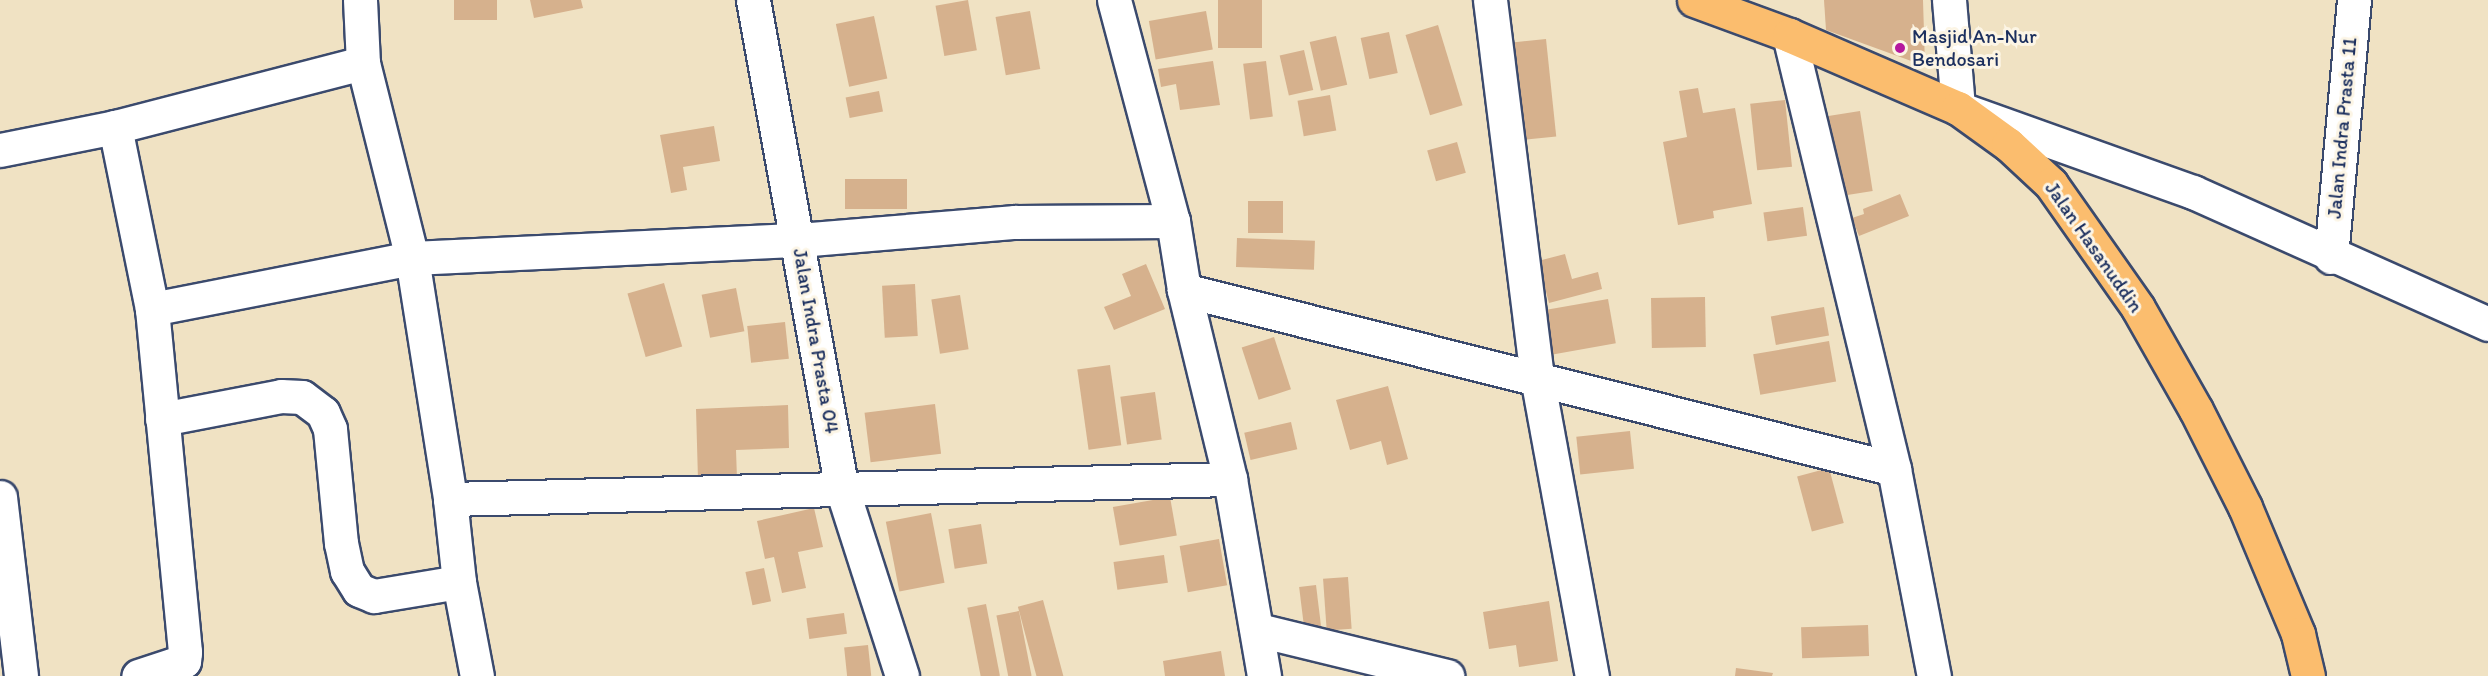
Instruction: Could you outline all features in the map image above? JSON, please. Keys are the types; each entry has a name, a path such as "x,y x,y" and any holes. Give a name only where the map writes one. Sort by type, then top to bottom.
{"main road":[{"name":"Jalan Hasanuddin","path":"1694,0 1789,35 1958,108 2008,144 2052,184 2138,308 2245,507 2298,633 2308,676"}],"street":[{"path":"360,0 363,63 412,258 450,499 459,582 477,676"},
{"name":"Jalan Indra Prasta 04","path":"753,0 799,240 842,489 902,676"},
{"path":"1114,0 1173,221 1184,290 1230,479 1264,676"},
{"path":"1490,0 1537,377 1592,676"},
{"path":"1948,0 1958,108 2193,192 2331,257 2488,324"},
{"name":"Jalan Indra Prasta 11","path":"2331,257 2354,0"},
{"path":"1789,35 1894,469 1934,676"},
{"path":"0,150 115,127 363,63"},
{"path":"115,127 152,309 184,661 138,676"},
{"path":"152,309 412,258 799,240 1015,222 1173,221"},
{"path":"1184,290 1537,377 1894,469"},
{"path":"162,419 281,396 302,396 323,413 330,429 342,549 347,571 359,590 374,596 459,582"},
{"path":"450,499 1230,479"},
{"path":"0,497 5,603 21,676"},
{"path":"1257,630 1447,676"}],"building":[{"path":"454,0 497,0 497,20 454,20"},
{"path":"530,0 581,0 583,8 534,18"},
{"path":"968,0 977,50 944,56 936,6"},
{"path":"1218,0 1262,0 1262,48 1218,48"},
{"name":"Masjid An-Nur Bendosari","path":"1824,0 1923,0 1925,66 1826,30"},
{"path":"1030,11 1040,69 1006,75 996,17"},
{"path":"1206,11 1213,49 1156,59 1149,21"},
{"path":"874,16 887,79 849,87 836,24"},
{"path":"1438,25 1463,105 1430,115 1405,35"},
{"path":"1389,32 1398,73 1369,79 1361,38"},
{"path":"1336,36 1347,85 1321,91 1310,42"},
{"path":"1546,39 1556,136 1520,140 1510,43"},
{"path":"1304,50 1313,90 1289,96 1280,56"},
{"path":"1213,61 1220,105 1180,110 1176,84 1161,87 1158,69"},
{"path":"1266,61 1273,117 1250,119 1243,64"},
{"path":"1698,88 1703,113 1735,108 1752,204 1713,211 1714,218 1678,225 1663,142 1687,137 1679,91"},
{"path":"879,91 883,112 850,118 846,97"},
{"path":"1330,95 1336,130 1304,136 1298,101"},
{"path":"1785,100 1792,167 1757,170 1750,104"},
{"path":"1860,111 1873,191 1833,197 1820,117"},
{"path":"714,126 720,161 683,167 687,190 671,193 660,135"},
{"path":"1457,142 1466,173 1436,181 1427,151"},
{"path":"845,179 907,179 907,209 845,209"},
{"path":"1900,194 1909,216 1859,236 1852,218 1864,214 1863,209"},
{"path":"1248,201 1283,201 1283,233 1248,233"},
{"path":"1803,207 1807,236 1767,241 1763,213"},
{"path":"1237,238 1315,241 1314,270 1236,267"},
{"path":"1565,254 1572,279 1598,272 1602,289 1549,303 1538,261"},
{"path":"1146,264 1165,309 1114,330 1104,307 1131,296 1122,274"},
{"path":"664,283 682,346 646,357 627,293"},
{"path":"915,284 918,336 885,338 882,286"},
{"path":"736,288 744,331 710,338 702,295"},
{"path":"960,295 969,349 940,354 931,300"},
{"path":"1705,297 1706,347 1652,348 1651,298"},
{"path":"1608,299 1616,343 1543,356 1535,312"},
{"path":"1824,307 1829,336 1776,345 1771,316"},
{"path":"785,322 789,359 751,363 747,326"},
{"path":"1274,337 1291,389 1259,400 1242,348"},
{"path":"1829,341 1836,381 1760,395 1753,354"},
{"path":"1110,365 1121,445 1089,450 1077,370"},
{"path":"1388,386 1408,459 1387,465 1381,441 1350,450 1336,400"},
{"path":"1155,392 1162,440 1127,444 1120,397"},
{"path":"935,404 941,454 871,462 865,413"},
{"path":"788,405 789,448 736,450 737,479 698,480 696,409"},
{"path":"1291,422 1297,449 1251,460 1244,433"},
{"path":"1630,431 1634,469 1580,474 1576,437"},
{"path":"1829,468 1844,523 1812,532 1797,477"},
{"path":"1170,497 1177,535 1120,545 1113,507"},
{"path":"814,508 823,547 798,552 806,588 782,593 774,557 765,559 757,521"},
{"path":"931,513 945,583 899,591 886,522"},
{"path":"981,524 987,564 955,569 948,529"},
{"path":"1219,539 1227,585 1188,592 1180,546"},
{"path":"1164,555 1168,583 1117,590 1113,562"},
{"path":"764,568 771,601 752,605 745,572"},
{"path":"1348,577 1352,629 1327,631 1323,579"},
{"path":"1316,585 1322,633 1305,635 1299,587"},
{"path":"1043,600 1063,676 1036,676 1018,607"},
{"path":"1549,601 1558,661 1519,667 1516,645 1489,649 1483,612"},
{"path":"986,604 1000,676 981,676 967,608"},
{"path":"1019,611 1032,676 1008,676 996,615"},
{"path":"844,613 847,634 809,639 806,618"},
{"path":"1868,625 1869,656 1802,658 1801,627"},
{"path":"868,645 871,676 847,676 844,648"},
{"path":"1221,651 1225,676 1165,676 1163,661"},
{"path":"1736,668 1773,673 1772,676 1735,676"}],"place":[{"name":"Masjid An-Nur Bendosari","path":"1900,48"}]}
